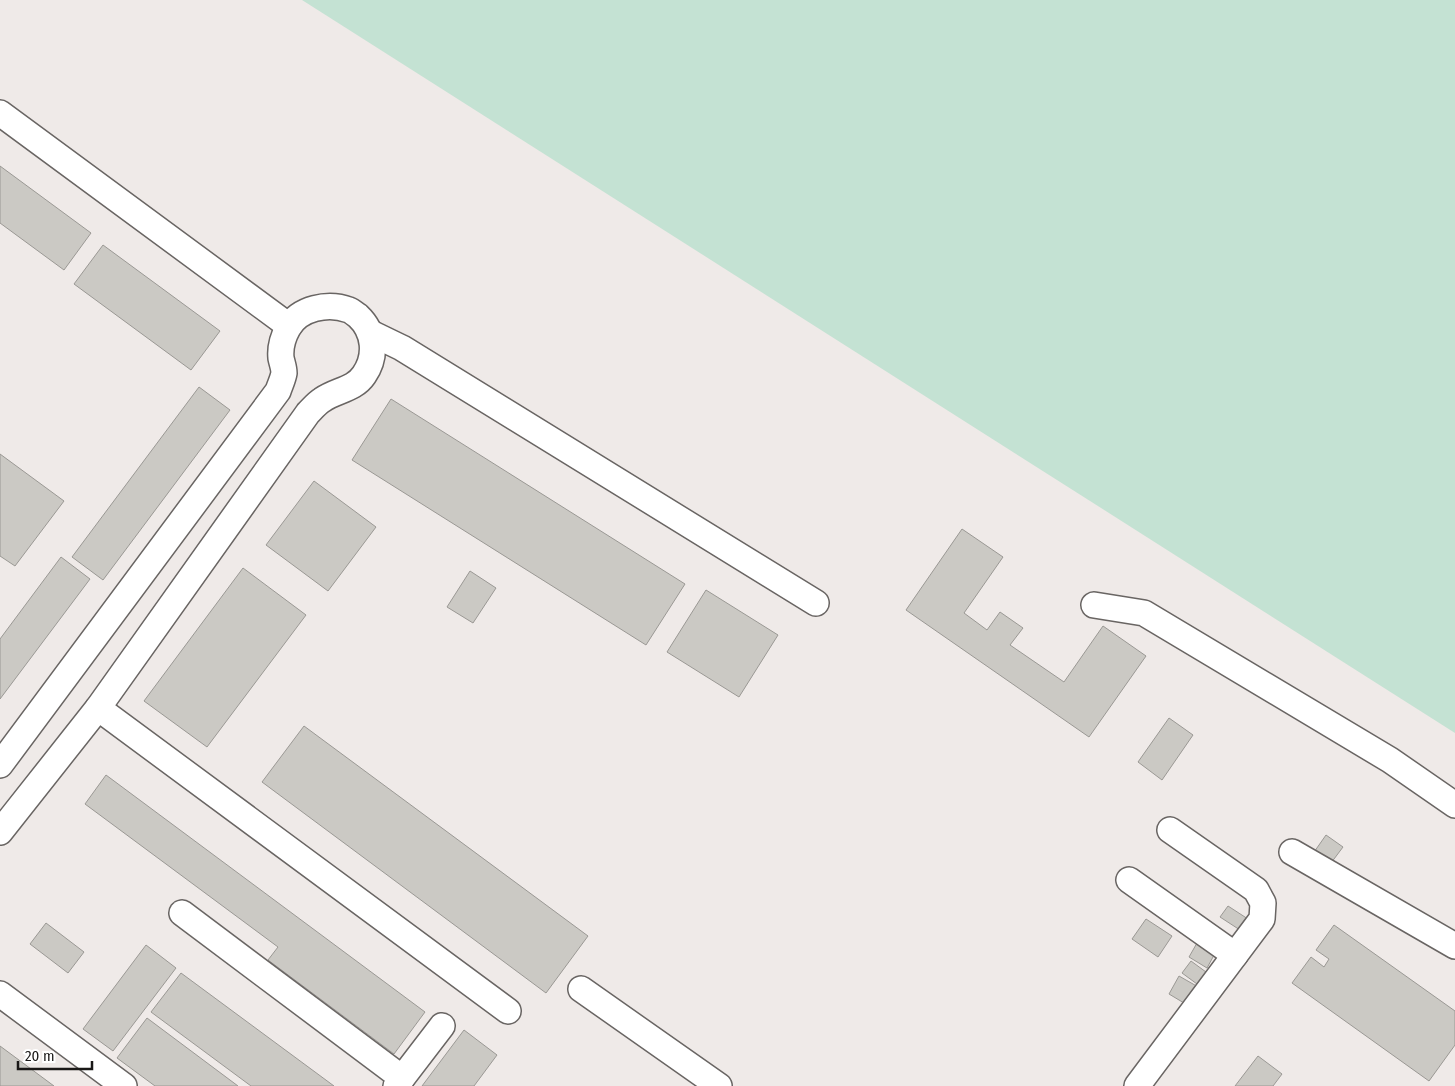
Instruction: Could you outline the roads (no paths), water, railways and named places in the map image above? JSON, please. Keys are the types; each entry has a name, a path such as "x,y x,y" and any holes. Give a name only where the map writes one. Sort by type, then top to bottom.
{"street":[{"path":"0,114 289,326"},
{"path":"0,765 278,391 284,372 281,356 282,340 289,326 302,314 316,308 333,306 350,310 371,333 402,348 816,603"},
{"path":"0,832 98,708 308,413 322,400 352,387 363,376 370,363 371,333"},
{"path":"1094,605 1144,613 1390,760 1455,805"},
{"path":"98,708 508,1011"},
{"path":"1137,1086 1262,919 1263,903 1256,890 1170,830"},
{"path":"1292,852 1455,946"},
{"path":"1129,880 1235,955"},
{"path":"182,913 399,1082 442,1026"},
{"path":"581,989 719,1086"},
{"path":"0,994 124,1086"}]}
